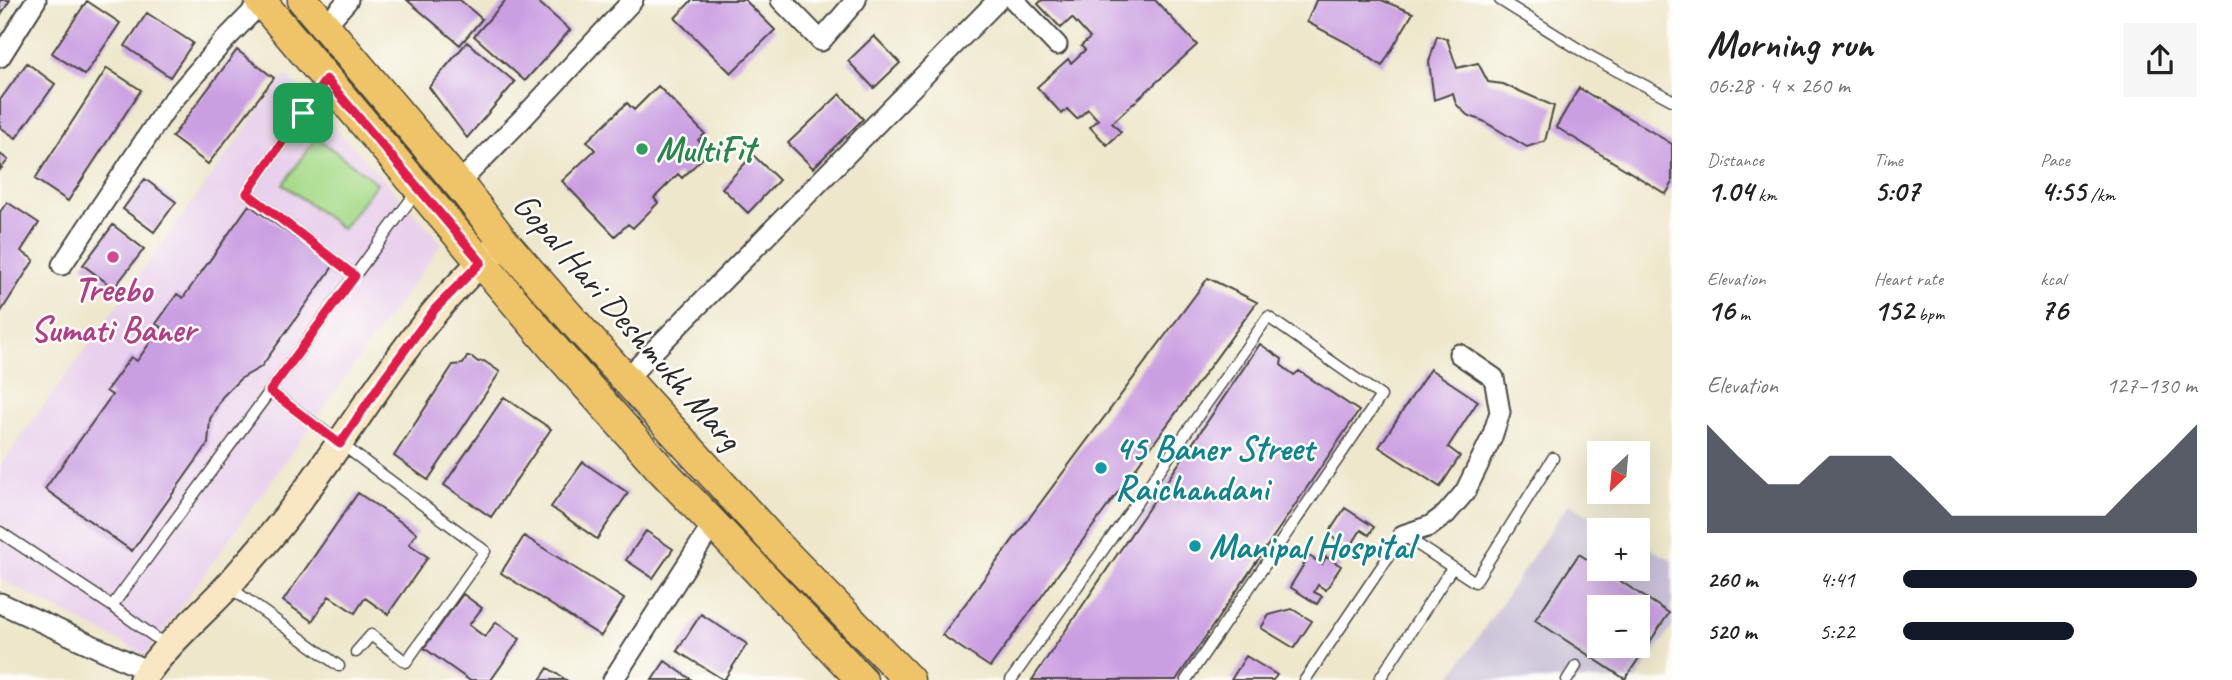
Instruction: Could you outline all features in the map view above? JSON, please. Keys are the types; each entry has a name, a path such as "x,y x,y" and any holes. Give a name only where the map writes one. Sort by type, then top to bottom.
{"main road":[{"name":"Gopal Hari Deshmukh Marg","path":"303,0 504,242 625,379 776,544 909,680"},
{"name":"Gopal Hari Deshmukh Marg","path":"261,1 566,363 713,524 862,680"}],"street":[{"path":"0,57 36,0"},
{"path":"325,26 348,0"},
{"path":"458,184 633,0"},
{"path":"781,0 821,41 856,0"},
{"path":"625,379 998,0"},
{"path":"1014,0 1057,45"},
{"path":"62,265 167,107 261,1"},
{"path":"0,603 145,676 167,647 228,586 278,527 435,309 504,242"},
{"path":"1403,535 1430,526 1446,514 1465,492 1492,437 1500,412 1494,378 1459,354"},
{"path":"613,680 713,524"}],"lane":[{"path":"1500,0 1593,58 1672,100"},
{"path":"326,79 247,193 355,276"},
{"path":"112,606 418,188"},
{"path":"1011,680 1268,317 1381,396 1186,680"},
{"path":"270,391 485,551 406,662 371,635 356,652"},
{"path":"1305,680 1403,535 1475,582 1553,458"},
{"path":"0,533 112,606 167,647"},
{"path":"1379,680 1452,568"},
{"path":"228,586 339,666"},
{"path":"1567,680 1577,666"}],"shaded area":[{"path":"286,74 442,243 146,655 0,579 0,466"},
{"path":"1569,503 1596,518 1587,518 1587,581 1650,581 1650,548 1672,560 1672,627 1638,680 1449,680"}],"green space":[{"path":"317,138 377,183 342,229 283,184"}],"building":[{"path":"0,0 10,0 0,16"},
{"path":"407,0 460,0 482,19 460,45"},
{"path":"506,0 536,0 570,30 525,81 474,36"},
{"path":"692,0 745,0 775,30 731,73 675,18"},
{"path":"1042,0 1155,0 1197,45 1112,123 1121,132 1107,145 1090,127 1098,120 1088,109 1077,119 1067,109 1062,114 1037,87 1068,59 1071,63 1085,50 1081,46 1090,38 1072,18 1061,28 1038,4"},
{"path":"1316,0 1381,0 1413,13 1382,66 1353,46 1307,22"},
{"path":"87,1 120,23 85,75 52,53"},
{"path":"147,13 193,43 170,77 125,46"},
{"path":"874,36 900,63 874,88 848,61"},
{"path":"1437,36 1447,39 1457,68 1478,63 1488,82 1503,84 1554,106 1545,141 1527,147 1483,121 1467,115 1456,104 1453,93 1434,100 1429,62"},
{"path":"467,42 515,82 467,138 429,87"},
{"path":"237,50 274,78 208,164 172,137"},
{"path":"27,63 55,84 16,138 0,127 0,100"},
{"path":"107,68 141,90 68,201 35,179"},
{"path":"658,86 705,134 698,140 709,152 682,178 678,174 654,198 658,203 633,228 628,224 615,236 562,181 595,150 587,141 627,103 634,110"},
{"path":"1579,88 1672,144 1672,184 1666,194 1556,127"},
{"path":"840,94 863,119 813,168 788,143"},
{"path":"0,154 8,160 0,170"},
{"path":"753,155 779,180 748,213 722,188"},
{"path":"145,179 176,202 154,232 123,209"},
{"path":"7,202 39,223 21,251 34,260 0,313 0,212"},
{"path":"249,205 334,265 261,367 240,379 222,397 210,419 208,444 132,551 45,489 112,395 106,391 131,357 137,361 161,327 156,324 177,294 183,298"},
{"name":"Treebo Sumati Baner","path":"113,225 144,249 114,288 83,265"},
{"name":"45 Baner Street Raichandani","path":"1208,278 1257,302 990,667 942,635"},
{"name":"Manipal Hospital","path":"1260,344 1282,359 1281,365 1294,375 1299,371 1359,411 1176,680 1032,680"},
{"path":"467,357 478,362 484,361 500,372 428,480 394,456 453,365 463,364"},
{"path":"1430,369 1478,401 1448,447 1460,456 1440,487 1379,447"},
{"path":"504,397 551,429 491,517 444,485"},
{"path":"583,462 628,493 597,539 551,507"},
{"path":"358,493 417,533 409,544 428,557 388,614 365,598 355,613 329,596 312,621 283,601"},
{"path":"1345,508 1374,527 1369,535 1361,530 1349,549 1328,534"},
{"path":"646,531 673,549 653,578 626,560"},
{"path":"524,536 624,599 601,636 501,573"},
{"path":"1579,554 1587,559 1587,581 1620,581 1642,595 1587,595 1587,654 1535,620"},
{"path":"1309,556 1322,564 1326,557 1341,566 1326,590 1318,585 1314,592 1322,596 1317,604 1290,587"},
{"path":"463,594 482,608 469,625 485,637 496,622 520,639 491,680 469,680 424,648"},
{"path":"1650,601 1669,613 1650,642"},
{"path":"1292,609 1312,621 1294,648 1261,628 1269,615"},
{"path":"701,614 747,644 724,680 677,651"},
{"path":"1246,656 1277,675 1273,680 1231,680"},
{"path":"1593,658 1639,658 1625,679"},
{"path":"665,661 692,680 652,680"},
{"path":"548,668 566,680 540,680"}],"place":[{"name":"MultiFit","path":"642,149"},
{"name":"Treebo Sumati Baner","path":"113,257"},
{"name":"45 Baner Street Raichandani","path":"1101,468"},
{"name":"Manipal Hospital","path":"1195,546"}],"route":[{"path":"326,79 481,262 435,309 340,444 270,391 355,276 247,193 303,113 326,79"}]}
